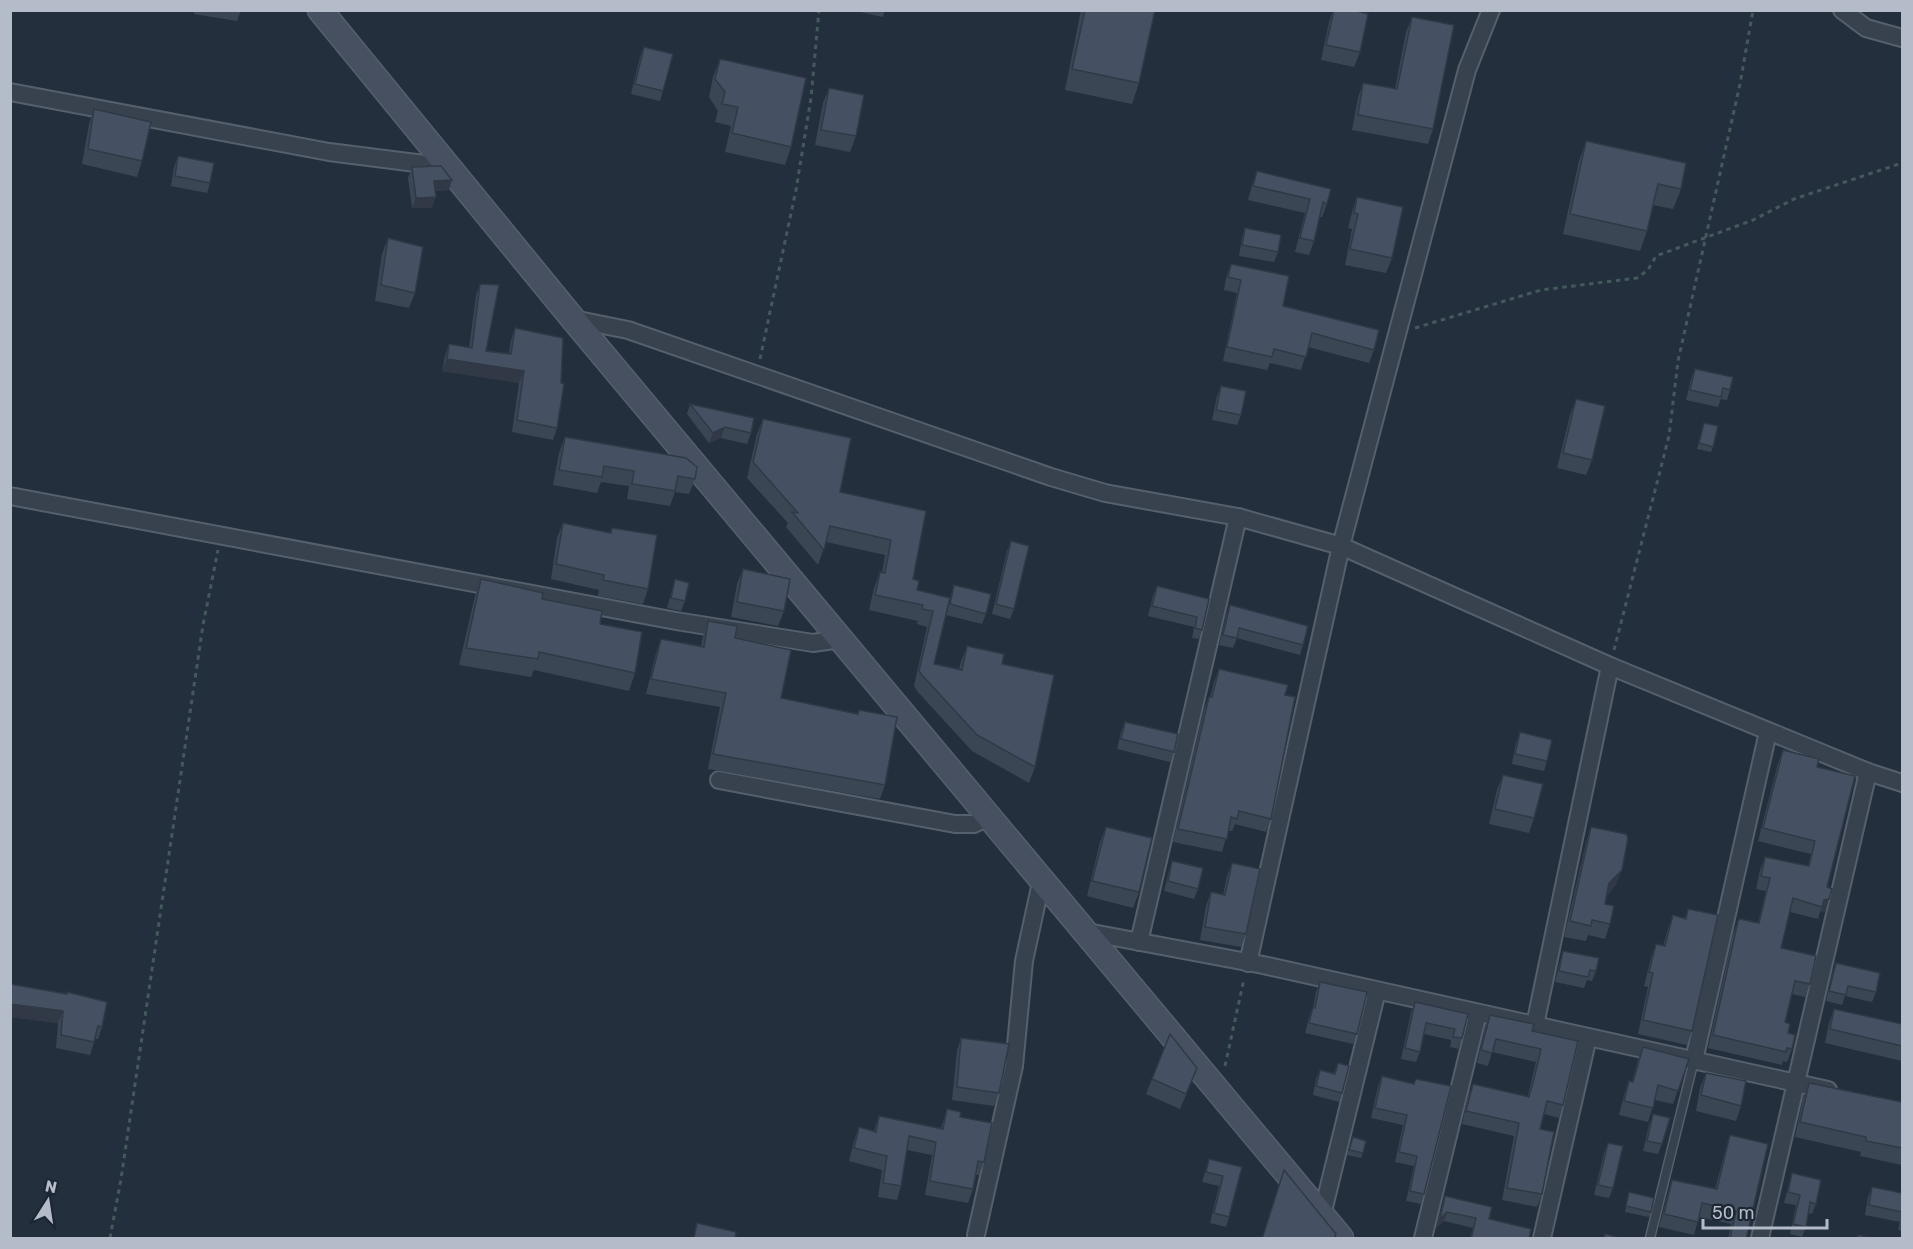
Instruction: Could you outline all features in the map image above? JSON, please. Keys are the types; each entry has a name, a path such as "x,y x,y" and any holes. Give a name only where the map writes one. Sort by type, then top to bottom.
{"street":[{"path":"320,10 573,319 686,464 840,639 1087,932 1341,1239"},
{"path":"1248,963 1341,546 1467,70 1491,10"},
{"path":"1842,10 1866,28 1902,38"},
{"path":"10,92 329,152 424,164 442,159"},
{"path":"573,319 628,330 1051,477 1105,492 1238,517 1341,546 1610,666 1768,732 1868,772 1902,783"},
{"path":"10,496 676,621 813,642 840,639"},
{"path":"1139,942 1238,517"},
{"path":"1535,1025 1610,666"},
{"path":"1694,1060 1768,732"},
{"path":"1760,1239 1868,772"},
{"path":"719,780 956,824 974,824 989,816"},
{"path":"976,1235 1014,1066 1024,962 1041,878"},
{"path":"1087,932 1248,963 1844,1093"},
{"path":"1322,1215 1377,991"},
{"path":"1424,1239 1478,1013"},
{"path":"1542,1239 1588,1037"}],"lane":[{"path":"1650,1239 1694,1060"}],"path":[{"path":"756,375 796,190 812,98 819,10"},
{"path":"1610,666 1666,447 1678,361 1740,84 1753,10"},
{"path":"1399,332 1541,290 1637,278 1648,270 1656,256 1753,220 1794,199 1902,163"},
{"path":"110,1239 121,1179 203,625 211,576 222,537"},
{"path":"1219,1092 1248,963"}],"building":[{"path":"1085,10 1155,10 1139,83 1072,69"},
{"path":"1334,10 1353,10 1368,14 1360,52 1326,45"},
{"path":"1412,17 1454,25 1433,129 1358,115 1363,83 1397,89"},
{"path":"644,47 673,54 663,91 635,84"},
{"path":"720,59 806,78 791,147 732,133 738,107 722,104 725,92 715,79"},
{"path":"829,88 864,95 856,136 821,130"},
{"path":"94,109 151,122 142,161 88,149"},
{"path":"1586,141 1686,163 1681,189 1658,184 1647,231 1570,214"},
{"path":"178,156 214,163 210,183 175,176"},
{"path":"441,166 452,180 434,181 436,197 416,198 412,167"},
{"path":"1257,171 1331,189 1327,204 1323,202 1314,241 1300,238 1310,199 1253,186"},
{"path":"1357,197 1403,207 1392,258 1350,249 1358,214 1354,213"},
{"path":"1245,228 1281,235 1278,252 1242,245"},
{"path":"388,238 423,247 415,293 381,285"},
{"path":"1231,264 1289,276 1283,306 1379,330 1374,350 1312,333 1306,357 1274,349 1272,357 1227,347 1241,280 1228,277"},
{"path":"480,284 499,285 486,351 511,354 515,328 563,338 561,383 564,384 557,428 517,420 524,371 447,359 449,344 472,348"},
{"path":"1695,369 1733,377 1730,390 1723,388 1721,397 1690,390"},
{"path":"1221,386 1246,391 1241,415 1216,410"},
{"path":"1576,399 1605,406 1592,460 1563,453"},
{"path":"690,404 754,418 751,433 725,427 713,433"},
{"path":"763,419 851,438 840,492 926,511 913,579 919,581 917,590 950,598 934,664 962,670 967,646 1004,654 1002,664 1054,675 1035,767 977,735 919,671 933,611 922,609 923,605 875,595 880,572 885,573 891,540 830,526 824,550 792,512 798,513 753,462"},
{"path":"1704,423 1718,426 1713,447 1699,443"},
{"path":"565,437 686,458 697,467 695,479 678,476 675,491 632,484 634,471 604,466 602,477 559,470"},
{"path":"563,523 611,533 612,528 657,535 648,589 603,580 604,575 556,564"},
{"path":"1011,541 1029,546 1014,609 996,604"},
{"path":"743,569 790,579 784,611 737,602"},
{"path":"481,579 543,593 542,599 602,611 600,624 642,632 635,673 539,652 538,659 466,648"},
{"path":"675,579 689,583 685,601 671,598"},
{"path":"954,585 991,594 986,614 950,604"},
{"path":"1157,586 1209,599 1202,630 1195,628 1197,617 1152,606"},
{"path":"1230,605 1308,626 1303,645 1239,628 1237,638 1223,635"},
{"path":"708,621 737,626 735,638 791,650 781,698 858,714 859,710 897,717 885,785 713,754 726,693 651,679 661,639 704,647"},
{"path":"1219,669 1288,685 1285,695 1295,697 1271,819 1239,811 1237,819 1231,817 1227,839 1178,829 1209,697 1212,697"},
{"path":"1125,722 1178,734 1174,752 1121,739"},
{"path":"1520,732 1552,740 1547,761 1515,754"},
{"path":"1783,750 1819,759 1817,767 1855,776 1827,887 1832,889 1829,899 1824,900 1822,907 1793,898 1781,948 1816,956 1810,984 1795,981 1785,1022 1790,1024 1788,1033 1795,1035 1792,1049 1787,1048 1786,1052 1713,1035 1738,921 1740,919 1759,923 1770,878 1761,876 1765,857 1809,866 1815,841 1763,828"},
{"path":"1503,775 1543,784 1534,818 1495,809"},
{"path":"1106,827 1152,838 1139,892 1092,881"},
{"path":"1591,827 1626,834 1628,838 1622,870 1609,883 1605,904 1614,906 1610,924 1592,920 1591,926 1570,921"},
{"path":"1172,861 1203,868 1198,889 1168,881"},
{"path":"1232,863 1260,869 1246,934 1205,927 1211,892 1225,895"},
{"path":"1688,909 1718,915 1692,1031 1643,1020 1653,973 1649,972 1656,944 1665,946 1673,915 1686,919"},
{"path":"1563,951 1599,958 1596,971 1590,970 1588,977 1559,971"},
{"path":"1836,963 1880,973 1876,992 1848,986 1846,995 1829,991"},
{"path":"1320,982 1367,992 1357,1034 1309,1023 1313,1007 1315,1008"},
{"path":"10,984 67,994 67,992 107,1002 102,1027 98,1026 94,1042 61,1035 63,1011 10,1004"},
{"path":"1415,1002 1468,1014 1462,1038 1453,1037 1455,1029 1426,1023 1420,1052 1405,1048"},
{"path":"1834,1009 1902,1024 1902,1046 1830,1029"},
{"path":"1490,1015 1534,1024 1532,1031 1578,1041 1563,1105 1547,1101 1540,1129 1554,1132 1542,1194 1507,1188 1519,1123 1466,1111 1473,1084 1529,1097 1535,1075 1541,1049 1496,1039 1492,1053 1481,1050"},
{"path":"1170,1034 1197,1068 1186,1094 1152,1079"},
{"path":"961,1038 1009,1044 999,1093 957,1087"},
{"path":"1643,1047 1689,1059 1678,1091 1658,1085 1653,1108 1624,1101 1629,1081 1633,1082"},
{"path":"1338,1063 1349,1066 1342,1093 1316,1086 1320,1070 1335,1074"},
{"path":"1706,1073 1746,1081 1741,1106 1701,1095"},
{"path":"1382,1076 1414,1084 1416,1079 1451,1086 1424,1194 1410,1191 1417,1156 1399,1152 1407,1115 1375,1108"},
{"path":"1809,1083 1902,1102 1902,1148 1866,1141 1866,1137 1800,1122"},
{"path":"947,1109 961,1112 960,1117 992,1123 984,1162 978,1161 973,1189 930,1181 936,1142 909,1136 901,1186 883,1183 887,1156 854,1148 859,1127 876,1132 879,1116 943,1129"},
{"path":"1653,1114 1670,1118 1662,1144 1647,1141"},
{"path":"1730,1135 1768,1144 1746,1239 1730,1239 1736,1211 1702,1203 1698,1222 1664,1214 1672,1180 1717,1189"},
{"path":"1353,1137 1366,1141 1363,1153 1349,1150"},
{"path":"1608,1143 1623,1146 1613,1188 1598,1185"},
{"path":"1209,1159 1242,1167 1229,1217 1214,1213 1223,1176 1206,1172"},
{"path":"1284,1170 1336,1234 1337,1239 1262,1239"},
{"path":"1792,1173 1821,1180 1816,1204 1810,1202 1806,1227 1793,1224 1800,1195 1788,1192"},
{"path":"1872,1187 1902,1193 1902,1212 1869,1205"},
{"path":"1629,1192 1654,1198 1651,1212 1626,1206"},
{"path":"1445,1196 1492,1207 1489,1219 1531,1229 1529,1239 1471,1239 1476,1218 1447,1212 1440,1219"},
{"path":"697,1223 736,1232 735,1239 694,1238"},
{"path":"1605,1234 1624,1239 1604,1239"},
{"path":"1858,1235 1875,1239 1858,1239"}]}
